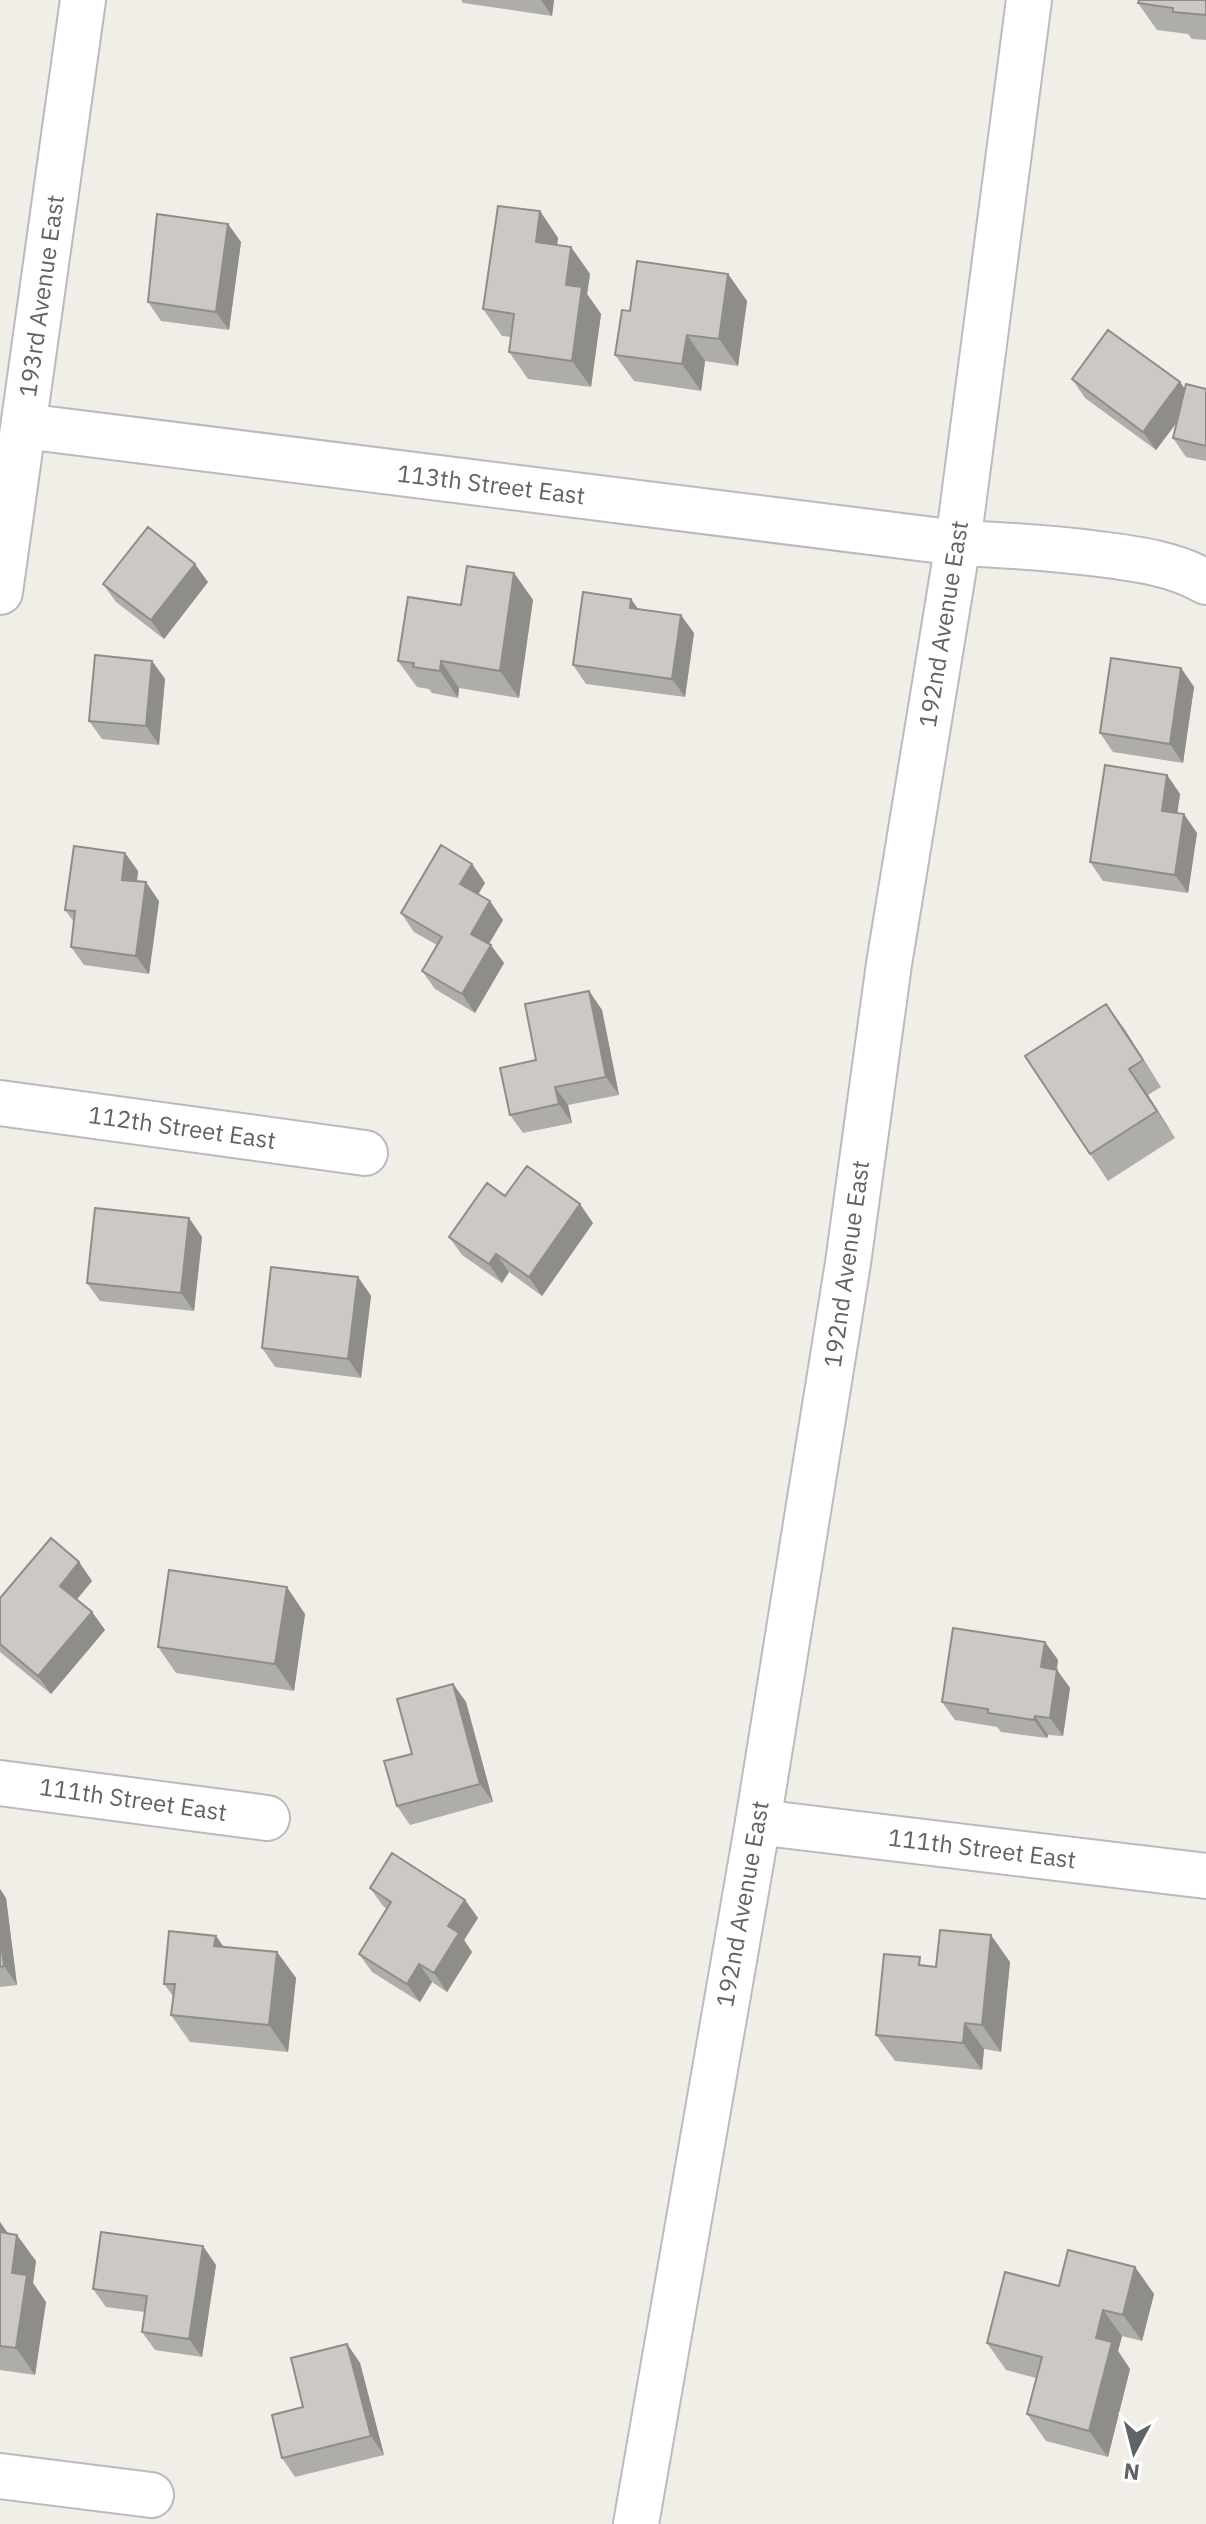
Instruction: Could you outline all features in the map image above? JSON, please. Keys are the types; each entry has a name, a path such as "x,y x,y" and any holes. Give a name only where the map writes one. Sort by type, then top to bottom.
{"street":[{"name":"193rd Avenue East","path":"0,592 83,0"},
{"name":"192nd Avenue East","path":"636,2524 758,1822 846,1278 889,964 958,543 1029,0"},
{"name":"113th Street East","path":"24,426 958,543 1043,547 1153,561 1206,582"},
{"name":"112th Street East","path":"0,1103 365,1153"},
{"name":"111th Street East","path":"0,1783 267,1818"},
{"name":"111th Street East","path":"758,1822 1206,1876"},
{"path":"0,2476 151,2495"}],"building":[{"path":"1139,0 1206,0 1206,15 1173,12 1173,8 1138,3"},
{"path":"498,206 540,211 536,242 571,247 566,285 582,287 572,361 509,352 514,314 483,309"},
{"path":"157,214 228,224 216,312 148,302"},
{"path":"637,261 728,274 719,339 687,335 682,364 615,355 622,310 630,311"},
{"path":"1108,330 1180,382 1143,432 1072,379"},
{"path":"1186,384 1206,389 1206,446 1173,438"},
{"path":"148,527 195,564 151,620 103,584"},
{"path":"467,566 514,573 500,671 441,661 440,671 398,661 408,597 461,605"},
{"path":"583,592 631,599 630,608 681,615 672,679 573,665"},
{"path":"95,655 152,661 146,726 89,721"},
{"path":"1111,658 1181,668 1170,744 1100,733"},
{"path":"1105,765 1167,775 1162,811 1184,814 1175,875 1090,862"},
{"path":"441,845 472,864 460,884 490,901 471,934 491,945 462,994 422,971 442,937 401,913"},
{"path":"74,846 125,853 122,880 146,882 136,956 71,947 75,911 65,910"},
{"path":"589,991 606,1077 555,1087 559,1104 510,1115 500,1068 536,1060 525,1004"},
{"path":"1106,1004 1143,1060 1129,1069 1157,1111 1090,1154 1025,1056"},
{"path":"527,1166 580,1204 529,1277 496,1254 489,1264 449,1237 487,1183 505,1196"},
{"path":"95,1208 189,1218 181,1293 87,1283"},
{"path":"271,1267 358,1277 348,1359 262,1348"},
{"path":"51,1538 79,1562 60,1586 92,1612 38,1676 0,1644 0,1598"},
{"path":"169,1570 287,1587 275,1664 158,1647"},
{"path":"953,1628 1045,1642 1041,1667 1057,1670 1050,1718 1035,1716 1034,1720 942,1702"},
{"path":"453,1684 480,1784 397,1806 384,1761 412,1754 397,1699"},
{"path":"392,1853 465,1900 448,1926 459,1933 434,1973 419,1964 407,1984 359,1954 391,1902 370,1888"},
{"path":"940,1930 991,1935 982,2025 965,2023 963,2043 876,2035 884,1954 920,1957 919,1965 936,1967"},
{"path":"169,1931 216,1936 214,1946 277,1952 269,2025 171,2015 175,1984 164,1984"},
{"path":"0,1936 4,1966 0,1967"},
{"path":"0,2232 17,2235 12,2273 27,2275 16,2348 0,2346"},
{"path":"101,2232 203,2246 189,2339 142,2332 147,2296 93,2289"},
{"path":"1068,2250 1135,2267 1123,2315 1103,2310 1096,2338 1112,2342 1089,2431 1027,2414 1042,2357 987,2343 1005,2272 1059,2286"},
{"path":"347,2344 371,2436 282,2458 272,2415 303,2407 291,2358"}]}
